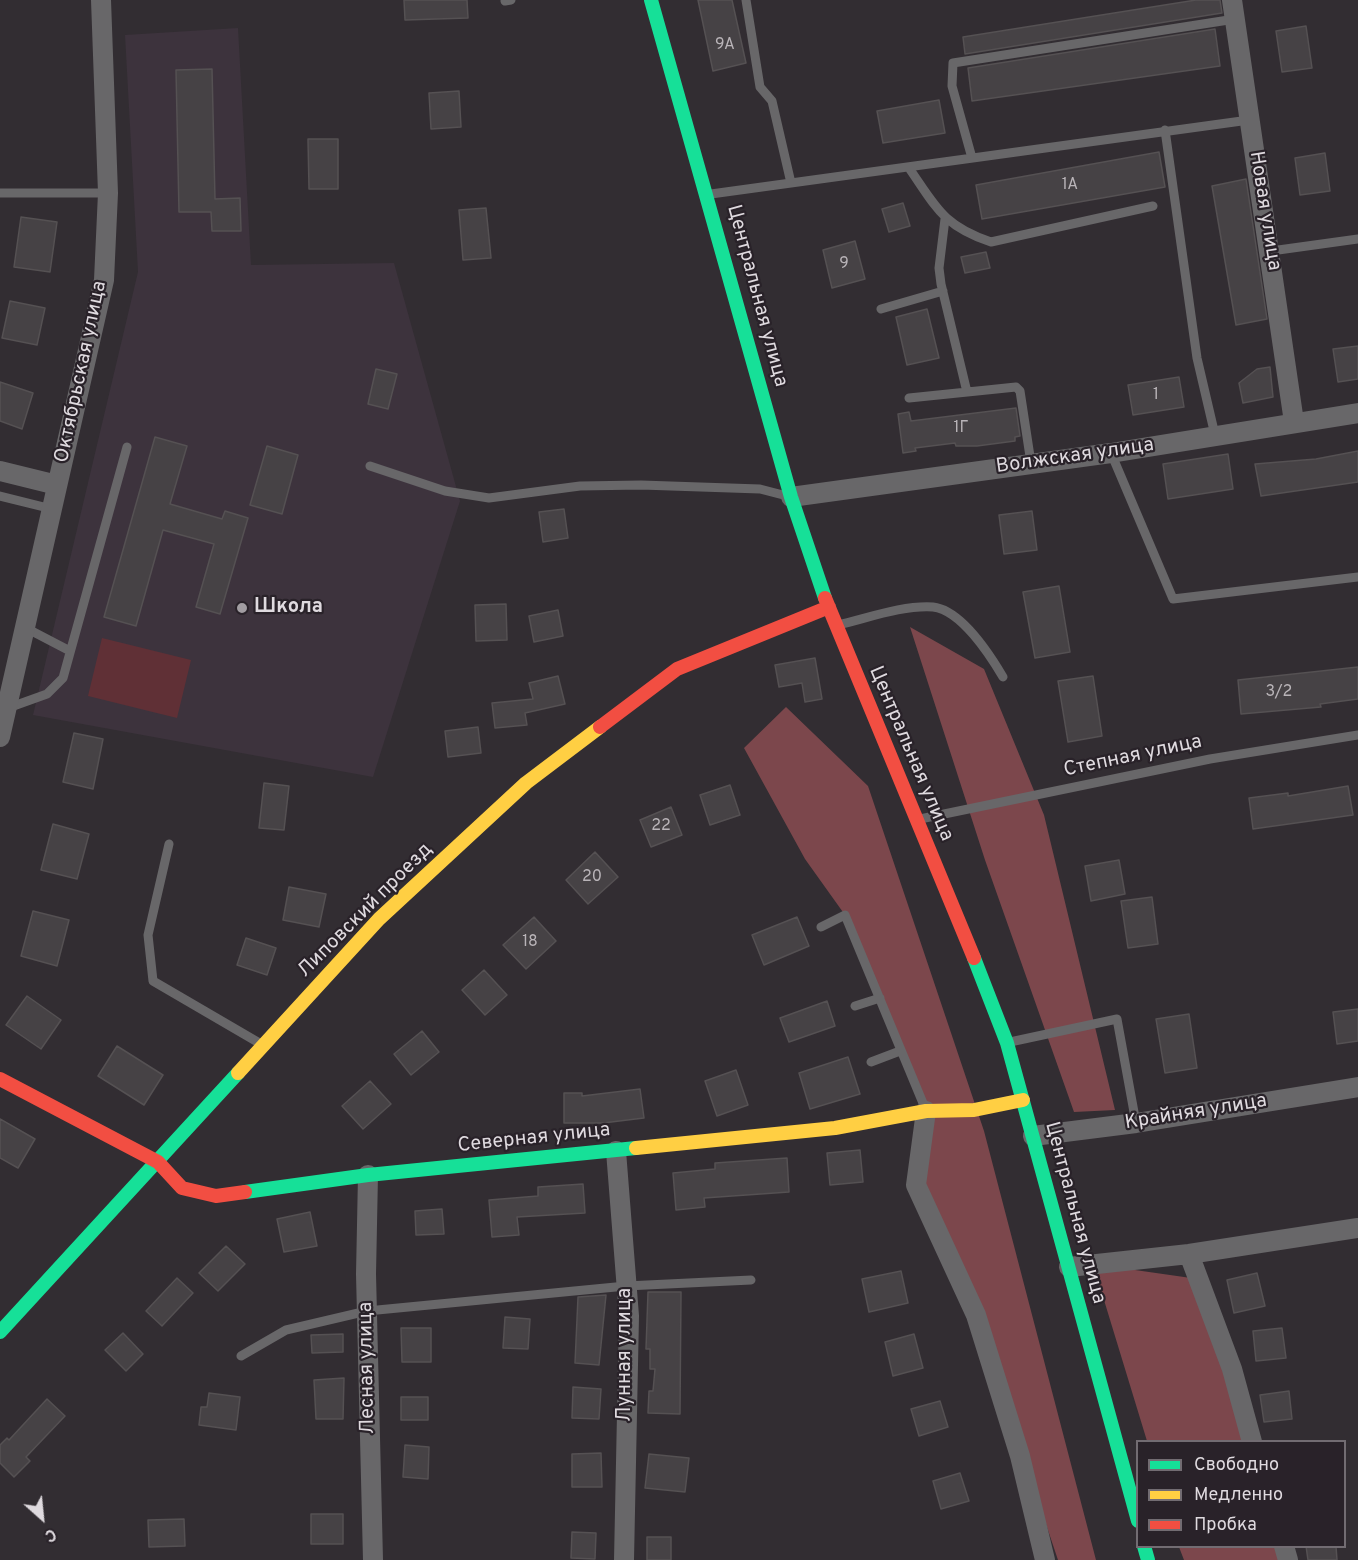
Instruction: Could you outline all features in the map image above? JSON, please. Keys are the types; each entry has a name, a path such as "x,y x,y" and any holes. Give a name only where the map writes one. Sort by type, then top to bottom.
{"street":[{"name":"Октябрьская улица","path":"0,736 104,280 108,193 100,0"},
{"name":"Центральная улица","path":"651,0 708,194 791,497 835,626 917,820 1007,1043 1136,1517"},
{"name":"Новая улица","path":"1233,10 1271,252 1294,422"},
{"name":"Волжская улица","path":"791,497 1111,453 1358,413"},
{"path":"0,471 57,485"},
{"name":"Липовский проезд","path":"0,1332 380,919 526,783 677,669 829,607"},
{"name":"Северная улица","path":"0,1079 158,1162 183,1188 216,1196 368,1175 835,1128 926,1111 974,1110 1023,1100"},
{"name":"Крайняя улица","path":"1033,1136 1136,1123 1358,1087"},
{"path":"926,1111 916,1185 976,1315 1020,1456 1045,1560"},
{"name":"Лунная улица","path":"616,1151 628,1316 624,1560"},
{"name":"Лесная улица","path":"368,1175 367,1311 374,1560"},
{"path":"1069,1267 1189,1254 1358,1228"},
{"path":"1189,1254 1232,1369 1251,1440"}],"lane":[{"path":"505,1 511,0"},
{"path":"746,0 760,87 772,101 791,183"},
{"path":"972,158 952,86 953,63 1233,10"},
{"path":"708,194 1249,120"},
{"path":"1165,130 1197,357 1215,435"},
{"path":"909,168 945,219 973,236 991,242 1153,206"},
{"path":"0,193 108,193"},
{"path":"945,219 939,268 968,392"},
{"path":"1271,252 1358,239"},
{"path":"880,309 943,291"},
{"path":"909,398 1016,387 1020,391 1031,463"},
{"path":"6,708 47,694 63,678 127,447"},
{"path":"1111,453 1173,599 1358,577"},
{"path":"370,466 445,491 489,498 580,486 641,485 760,489 791,497"},
{"path":"0,496 52,509"},
{"path":"835,626 900,611 935,607 963,623 990,654 1003,677"},
{"path":"24,627 69,651"},
{"name":"Степная улица","path":"917,820 1210,759 1358,735"},
{"path":"169,844 148,935 153,981 263,1045"},
{"path":"821,927 844,915 926,1111"},
{"path":"855,1006 880,998"},
{"path":"1007,1043 1117,1019 1136,1123"},
{"path":"871,1062 900,1051"},
{"path":"241,1356 286,1330 367,1311 626,1286 751,1280"}],"shaded area":[{"name":"Школа","path":"238,28 251,265 394,263 460,501 373,777 33,715 138,272 125,35"},
{"path":"910,627 984,669 1044,815 1115,1110 1074,1112 985,860"},
{"path":"102,638 191,660 177,718 88,696"},
{"path":"786,707 868,786 984,1131 1096,1560 1058,1560 976,1315 916,1185 926,1110 845,915 805,859 744,748"},
{"path":"1093,1264 1198,1279 1246,1440 1147,1440"},
{"path":"1179,1548 1276,1548 1280,1560 1184,1560"}],"building":[{"path":"404,0 467,0 468,18 405,20"},
{"path":"698,0 732,0 746,63 713,71"},
{"path":"1196,0 1220,0 1222,13 965,54 963,37"},
{"path":"1306,26 1312,68 1282,72 1276,31"},
{"path":"1215,29 1220,66 972,101 968,68"},
{"path":"212,69 215,199 240,198 241,231 212,231 211,212 179,212 176,70"},
{"path":"459,91 461,127 431,129 429,93"},
{"path":"939,100 945,133 883,143 877,111"},
{"path":"308,139 338,139 338,189 309,189"},
{"path":"1159,152 1165,187 982,219 976,185"},
{"path":"1325,153 1330,191 1300,195 1295,158"},
{"path":"1246,179 1267,319 1236,325 1212,186"},
{"path":"903,203 910,226 889,232 882,209"},
{"path":"486,208 491,258 463,260 459,210"},
{"path":"21,217 57,222 50,272 14,267"},
{"path":"855,241 865,279 832,288 823,250"},
{"path":"986,252 990,268 965,273 961,257"},
{"path":"10,301 45,308 37,345 2,338"},
{"path":"927,309 939,358 907,365 896,317"},
{"path":"1358,346 1358,379 1338,382 1333,349"},
{"path":"1270,367 1273,397 1243,403 1239,383 1257,369"},
{"path":"376,369 397,374 388,409 368,404"},
{"path":"1179,377 1184,407 1133,415 1128,385"},
{"path":"0,382 33,393 22,429 0,421"},
{"path":"1016,408 1020,436 1015,437 1015,441 977,446 956,446 955,443 915,448 916,451 903,453 898,414 909,412 911,421"},
{"path":"155,437 187,446 170,504 222,519 225,511 248,518 220,614 196,607 214,544 163,530 136,626 104,617"},
{"path":"267,446 298,455 282,514 250,505"},
{"path":"1358,451 1358,482 1261,496 1255,464 1316,459"},
{"path":"1228,454 1233,489 1168,499 1163,464"},
{"path":"564,509 568,538 543,542 539,512"},
{"path":"1032,511 1037,550 1004,554 999,515"},
{"path":"1059,586 1070,652 1035,658 1023,592"},
{"path":"506,604 507,640 476,641 475,605"},
{"path":"558,610 563,636 534,642 529,616"},
{"path":"815,658 822,699 805,702 802,683 779,687 775,665"},
{"path":"1358,667 1358,699 1320,704 1321,707 1241,714 1238,680"},
{"path":"558,676 565,704 525,713 527,725 495,728 492,703 533,699 529,683"},
{"path":"1093,676 1102,736 1068,742 1058,681"},
{"path":"478,727 481,753 448,757 445,731"},
{"path":"74,733 103,739 93,789 63,782"},
{"path":"264,783 289,786 284,830 259,828"},
{"path":"730,785 740,815 710,825 700,795"},
{"path":"1348,786 1353,815 1253,829 1249,798 1288,793 1288,796"},
{"path":"671,807 682,835 651,847 640,820"},
{"path":"53,824 89,834 77,879 41,870"},
{"path":"595,852 618,877 588,904 566,880"},
{"path":"1119,860 1125,894 1091,901 1085,866"},
{"path":"289,887 326,894 319,927 283,920"},
{"path":"1152,897 1158,944 1128,948 1121,901"},
{"path":"33,911 69,920 57,966 21,956"},
{"path":"534,917 556,941 526,969 503,945"},
{"path":"797,917 809,946 764,965 752,935"},
{"path":"246,938 276,948 267,975 237,965"},
{"path":"484,970 507,995 485,1015 462,990"},
{"path":"27,996 61,1020 41,1049 6,1025"},
{"path":"827,1001 835,1026 789,1042 780,1018"},
{"path":"1358,1009 1358,1041 1337,1044 1333,1012"},
{"path":"1189,1014 1197,1068 1165,1073 1156,1019"},
{"path":"422,1031 439,1052 411,1075 394,1054"},
{"path":"117,1046 163,1075 144,1105 98,1076"},
{"path":"848,1057 860,1094 810,1109 799,1073"},
{"path":"736,1070 748,1105 717,1116 705,1081"},
{"path":"370,1081 391,1104 363,1129 342,1106"},
{"path":"640,1089 644,1118 603,1123 564,1123 564,1093 582,1093 582,1096"},
{"path":"0,1119 35,1139 18,1168 0,1158"},
{"path":"860,1150 863,1182 830,1185 827,1153"},
{"path":"787,1158 789,1192 704,1198 705,1207 676,1210 673,1173 715,1169 715,1163"},
{"path":"583,1184 585,1213 517,1217 519,1235 492,1237 489,1200 538,1196 538,1187"},
{"path":"442,1209 444,1234 416,1235 415,1211"},
{"path":"310,1212 317,1246 284,1252 277,1219"},
{"path":"226,1246 245,1264 218,1291 199,1273"},
{"path":"901,1271 908,1303 869,1312 862,1279"},
{"path":"1257,1273 1265,1306 1234,1313 1227,1280"},
{"path":"177,1278 193,1293 162,1326 146,1311"},
{"path":"648,1292 681,1292 680,1414 648,1413 649,1391 653,1391 655,1369 650,1369 650,1349 646,1349"},
{"path":"606,1295 599,1365 575,1363 578,1297"},
{"path":"505,1317 530,1319 528,1349 503,1348"},
{"path":"401,1328 431,1328 431,1362 402,1362"},
{"path":"1282,1328 1286,1358 1256,1361 1253,1331"},
{"path":"123,1333 143,1354 126,1371 105,1350"},
{"path":"343,1334 343,1352 312,1353 311,1335"},
{"path":"914,1334 923,1368 893,1376 885,1342"},
{"path":"344,1378 343,1419 316,1419 314,1380"},
{"path":"573,1387 601,1389 599,1419 572,1418"},
{"path":"1289,1391 1292,1419 1264,1422 1260,1395"},
{"path":"209,1393 240,1397 236,1430 199,1425 201,1407 207,1407"},
{"path":"401,1397 428,1397 428,1420 401,1420"},
{"path":"47,1399 65,1416 26,1457 30,1461 14,1477 0,1463 0,1445 7,1438 9,1440"},
{"path":"940,1401 948,1427 919,1436 911,1409"},
{"path":"405,1445 429,1447 428,1479 403,1477"},
{"path":"601,1453 602,1487 572,1487 572,1454"},
{"path":"649,1454 689,1458 685,1492 645,1488"},
{"path":"960,1473 969,1501 941,1509 933,1481"},
{"path":"311,1514 343,1514 343,1544 311,1544"},
{"path":"184,1519 185,1546 149,1547 148,1520"},
{"path":"572,1532 596,1533 595,1559 571,1558"},
{"path":"647,1537 671,1537 671,1560 647,1560"},
{"path":"1306,1548 1336,1548 1337,1560 1308,1560"}],"traffic: fast":[{"path":"651,0 791,497 825,598"},
{"path":"974,958 1007,1043 1136,1514"},
{"path":"0,1332 238,1073"},
{"path":"245,1192 368,1175 636,1148"},
{"path":"1145,1548 1148,1560"}],"traffic: slow":[{"path":"238,1073 379,919 526,783 600,727"},
{"path":"636,1148 835,1128 926,1111 974,1110 1023,1100"}],"traffic: jam":[{"path":"825,598 974,958"},
{"path":"600,727 677,669 829,607"},
{"path":"0,1079 158,1162 182,1188 216,1196 245,1192"}],"place":[{"name":"Школа","path":"242,608"}]}
